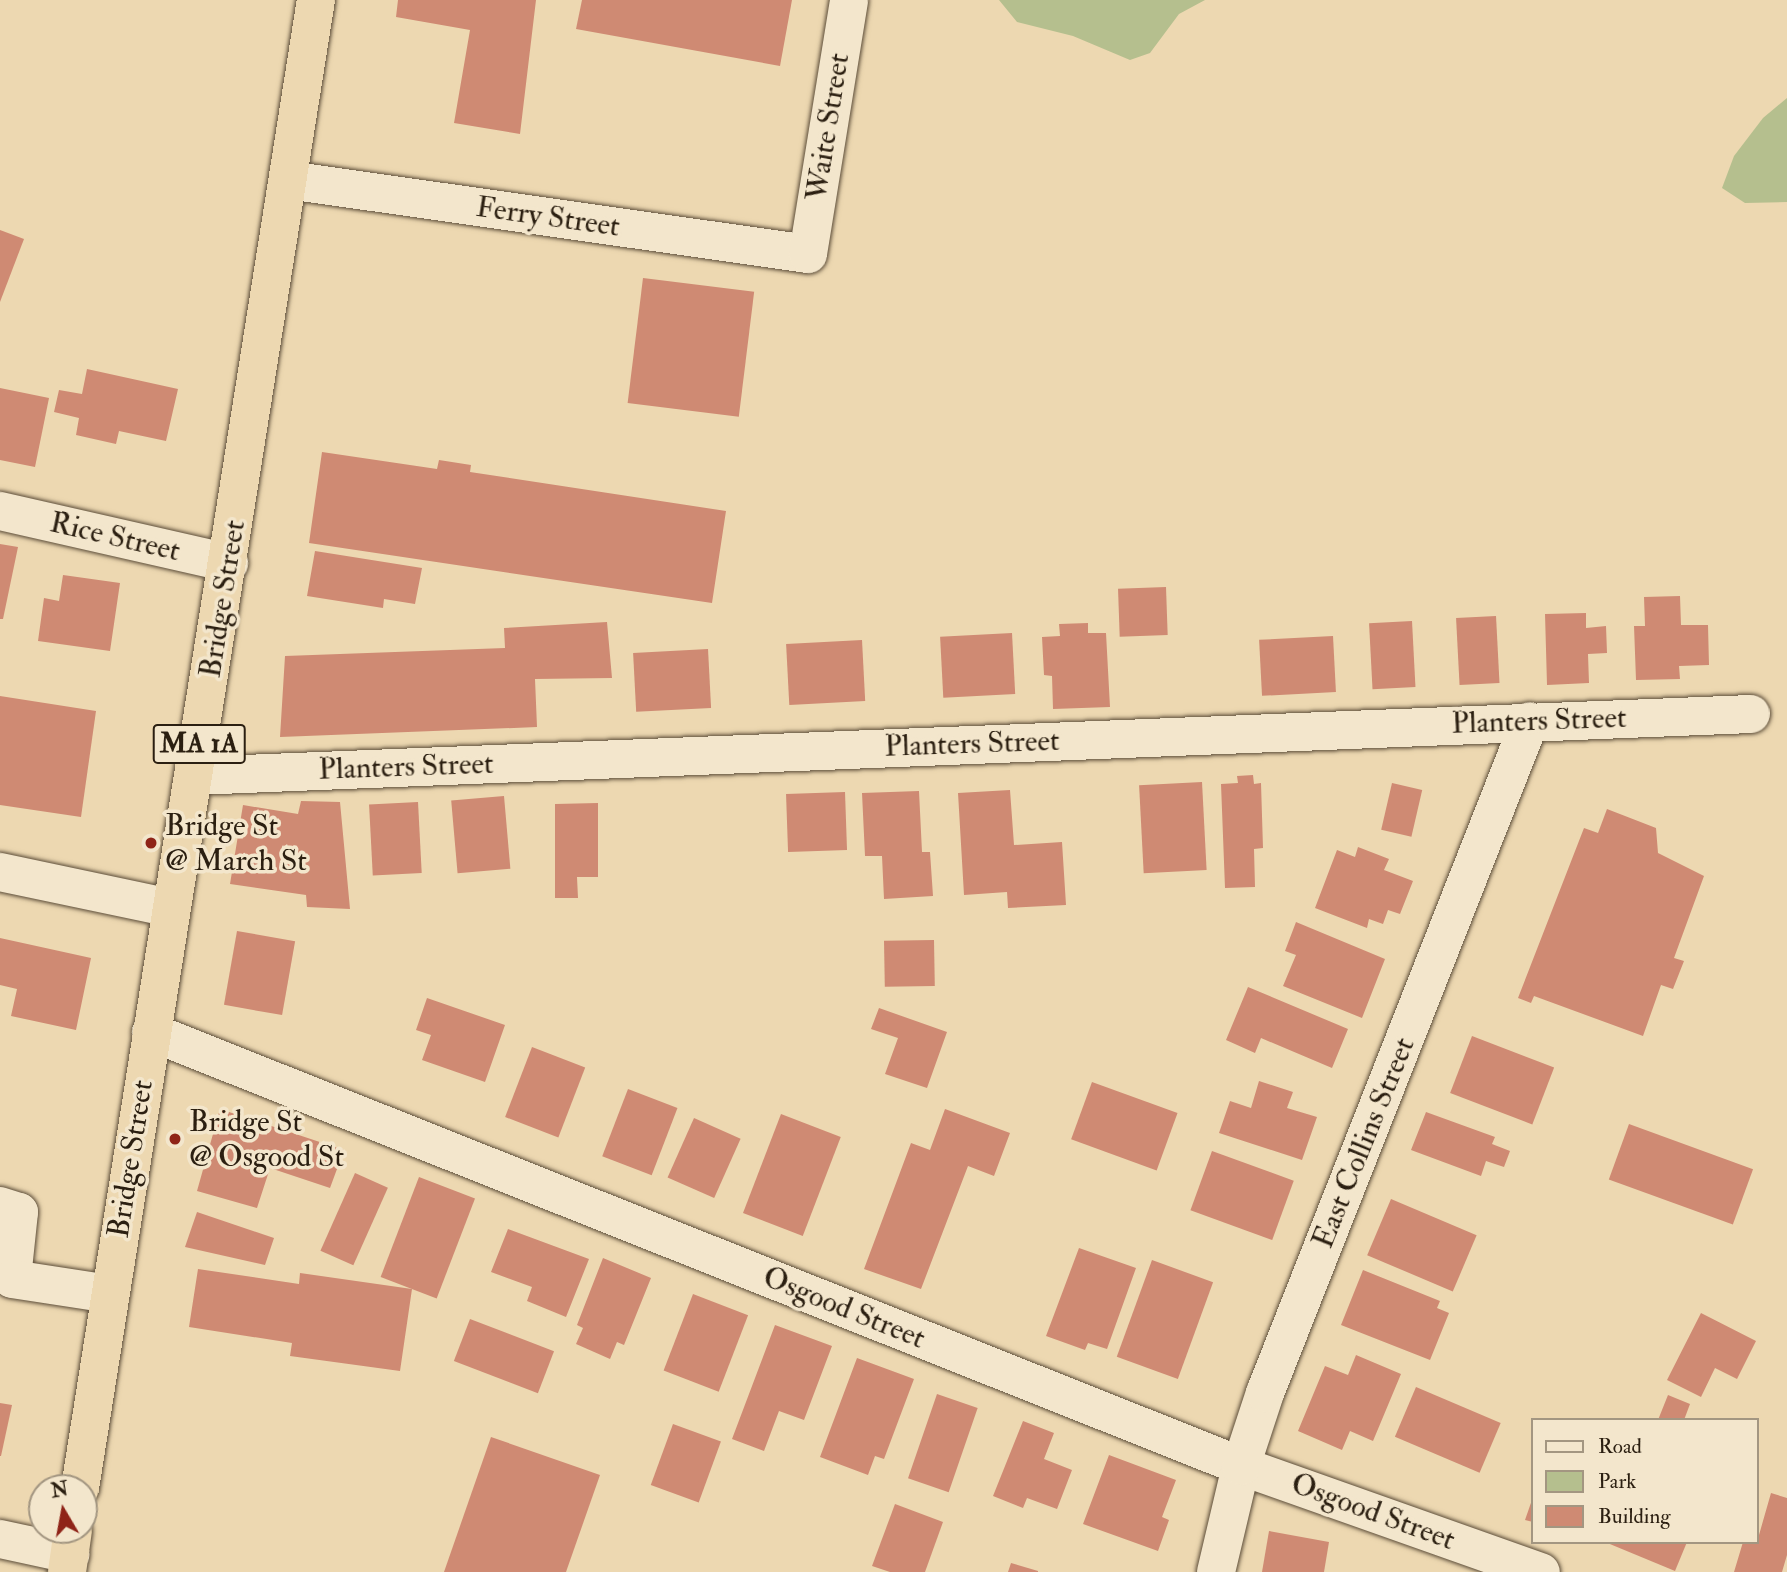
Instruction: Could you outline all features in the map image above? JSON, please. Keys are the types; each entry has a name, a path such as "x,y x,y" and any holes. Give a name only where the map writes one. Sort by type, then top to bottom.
{"highway":[{"name":"Bridge Street","path":"82,1474 151,1032 229,563 316,0"}],"street":[{"name":"Waite Street","path":"808,254 849,0"},
{"name":"Ferry Street","path":"288,180 808,254"},
{"name":"Rice Street","path":"0,511 229,563"},
{"name":"Planters Street","path":"194,776 1751,714"},
{"name":"East Collins Street","path":"1216,1572 1241,1466 1265,1393 1530,721"},
{"path":"0,872 171,908"},
{"name":"Osgood Street","path":"151,1032 1241,1466 1541,1572"},
{"path":"0,1206 19,1212 12,1279 110,1294"},
{"path":"0,1539 70,1552"}],"green space":[{"path":"999,0 1205,0 1179,14 1150,53 1130,60 1073,36 1017,22"},
{"path":"1787,98 1787,202 1745,203 1722,188 1734,156 1763,118"}],"building":[{"path":"398,0 536,0 520,134 454,123 470,30 396,17"},
{"path":"582,0 792,0 780,66 576,29"},
{"path":"0,230 24,239 0,302"},
{"path":"643,278 754,292 739,417 628,403"},
{"path":"87,369 178,389 166,441 119,431 116,444 76,435 79,418 54,412 59,390 82,394"},
{"path":"0,388 49,398 35,467 0,460"},
{"path":"322,452 437,469 439,460 471,465 470,472 726,511 712,603 309,543"},
{"path":"0,544 18,547 3,619 0,619"},
{"path":"315,551 422,568 415,604 384,599 383,608 307,596"},
{"path":"63,575 120,583 110,651 38,641 44,598 59,601"},
{"path":"1166,587 1168,635 1120,637 1118,589"},
{"path":"1680,596 1681,625 1708,625 1709,665 1679,666 1680,679 1636,680 1634,626 1645,626 1644,597"},
{"path":"1586,613 1586,628 1606,626 1607,653 1588,654 1589,683 1547,685 1545,614"},
{"path":"1496,616 1500,683 1460,685 1456,618"},
{"path":"1412,621 1415,687 1373,689 1369,623"},
{"path":"607,622 612,678 535,679 537,727 280,737 285,656 505,648 504,628"},
{"path":"1088,623 1088,633 1106,633 1110,707 1053,709 1052,676 1044,675 1042,637 1060,636 1059,624"},
{"path":"1012,633 1015,694 943,698 940,637"},
{"path":"1333,636 1336,692 1262,696 1259,640"},
{"path":"862,640 865,701 789,705 786,644"},
{"path":"708,649 711,708 636,712 633,653"},
{"path":"0,696 96,711 81,817 0,805"},
{"path":"1253,775 1254,784 1261,783 1263,848 1254,849 1255,887 1225,888 1221,784 1238,783 1237,776"},
{"path":"1202,782 1207,870 1144,873 1139,785"},
{"path":"1392,783 1422,790 1411,837 1381,830"},
{"path":"1010,790 1014,845 1062,842 1066,905 1008,908 1007,892 964,895 958,793"},
{"path":"919,791 922,852 930,852 933,896 884,899 882,856 865,856 862,793"},
{"path":"845,792 847,850 788,852 786,794"},
{"path":"504,796 510,869 458,873 451,801"},
{"path":"301,801 340,802 350,909 307,907 306,895 230,884 243,805 298,814"},
{"path":"418,802 422,873 373,875 369,805"},
{"path":"598,803 598,877 577,877 578,898 555,898 555,804"},
{"path":"1607,809 1656,828 1658,853 1704,876 1674,958 1684,961 1673,989 1661,985 1643,1036 1534,996 1531,1003 1518,998 1584,828 1598,833"},
{"path":"1358,847 1389,859 1384,870 1413,881 1400,914 1388,910 1383,924 1369,919 1367,928 1315,908 1337,850 1355,857"},
{"path":"1296,922 1385,959 1362,1018 1283,986 1296,955 1285,951"},
{"path":"237,931 295,941 282,1015 224,1005"},
{"path":"0,938 91,958 76,1030 11,1016 17,989 0,985"},
{"path":"934,940 935,986 885,987 884,941"},
{"path":"1248,987 1348,1029 1332,1068 1261,1038 1255,1053 1226,1040"},
{"path":"427,998 505,1025 485,1082 422,1060 431,1035 416,1030"},
{"path":"879,1008 947,1032 927,1088 885,1074 898,1038 871,1029"},
{"path":"1472,1036 1554,1068 1532,1124 1450,1093"},
{"path":"532,1047 585,1067 558,1137 505,1117"},
{"path":"1259,1081 1293,1092 1287,1108 1317,1117 1302,1160 1219,1133 1230,1101 1251,1108"},
{"path":"1092,1082 1178,1113 1157,1170 1071,1139"},
{"path":"628,1089 677,1108 652,1175 602,1156"},
{"path":"220,1109 344,1150 330,1188 270,1168 257,1208 197,1191"},
{"path":"945,1109 1010,1133 994,1176 968,1166 921,1289 864,1269 911,1143 930,1150"},
{"path":"1426,1112 1495,1137 1492,1144 1510,1151 1504,1167 1486,1161 1481,1176 1411,1150"},
{"path":"781,1114 841,1137 803,1236 743,1213"},
{"path":"694,1118 741,1139 714,1198 668,1177"},
{"path":"1629,1124 1753,1169 1733,1225 1609,1179"},
{"path":"1212,1151 1294,1181 1272,1240 1190,1210"},
{"path":"355,1173 388,1188 353,1265 320,1251"},
{"path":"419,1177 475,1199 437,1298 381,1277"},
{"path":"1391,1199 1477,1235 1453,1291 1367,1255"},
{"path":"197,1212 274,1238 265,1265 185,1247"},
{"path":"508,1229 589,1259 566,1317 527,1301 532,1287 491,1272"},
{"path":"1079,1248 1136,1268 1107,1349 1088,1343 1085,1350 1046,1336"},
{"path":"603,1258 651,1278 624,1345 617,1342 610,1359 576,1344 583,1328 577,1325"},
{"path":"1152,1260 1213,1282 1178,1379 1117,1357"},
{"path":"198,1269 299,1284 300,1273 412,1289 400,1371 290,1356 292,1343 189,1327"},
{"path":"1363,1270 1440,1301 1437,1308 1449,1313 1430,1360 1341,1325"},
{"path":"693,1294 748,1315 719,1392 664,1371"},
{"path":"1701,1313 1756,1341 1737,1379 1715,1368 1701,1397 1667,1380"},
{"path":"470,1319 554,1351 538,1393 454,1361"},
{"path":"775,1325 832,1346 804,1420 779,1411 764,1451 732,1439"},
{"path":"1356,1355 1401,1374 1373,1441 1350,1431 1342,1450 1298,1431 1325,1366 1348,1375"},
{"path":"857,1358 914,1379 884,1459 875,1456 868,1475 820,1457"},
{"path":"1416,1387 1501,1423 1480,1473 1395,1437"},
{"path":"937,1394 978,1408 949,1492 908,1478"},
{"path":"1668,1395 1690,1404 1685,1418 1659,1418"},
{"path":"0,1403 12,1405 1,1456 0,1456"},
{"path":"1023,1421 1054,1433 1044,1459 1072,1470 1057,1509 1027,1498 1023,1508 993,1496"},
{"path":"673,1424 721,1441 699,1503 651,1485"},
{"path":"491,1437 600,1475 566,1572 444,1572"},
{"path":"1109,1455 1176,1480 1162,1517 1169,1520 1158,1551 1083,1524"},
{"path":"1771,1493 1787,1498 1787,1555 1782,1572 1734,1572 1742,1544 1759,1544"},
{"path":"1532,1500 1532,1522 1525,1520"},
{"path":"895,1504 943,1522 925,1572 890,1572 872,1566"},
{"path":"1269,1531 1329,1542 1324,1572 1262,1572"},
{"path":"1610,1544 1686,1544 1675,1571"},
{"path":"1011,1563 1038,1571 1038,1572 1008,1572"}],"place":[{"name":"Bridge St @ March St","path":"151,843"},
{"name":"Bridge St @ Osgood St","path":"175,1139"}]}
